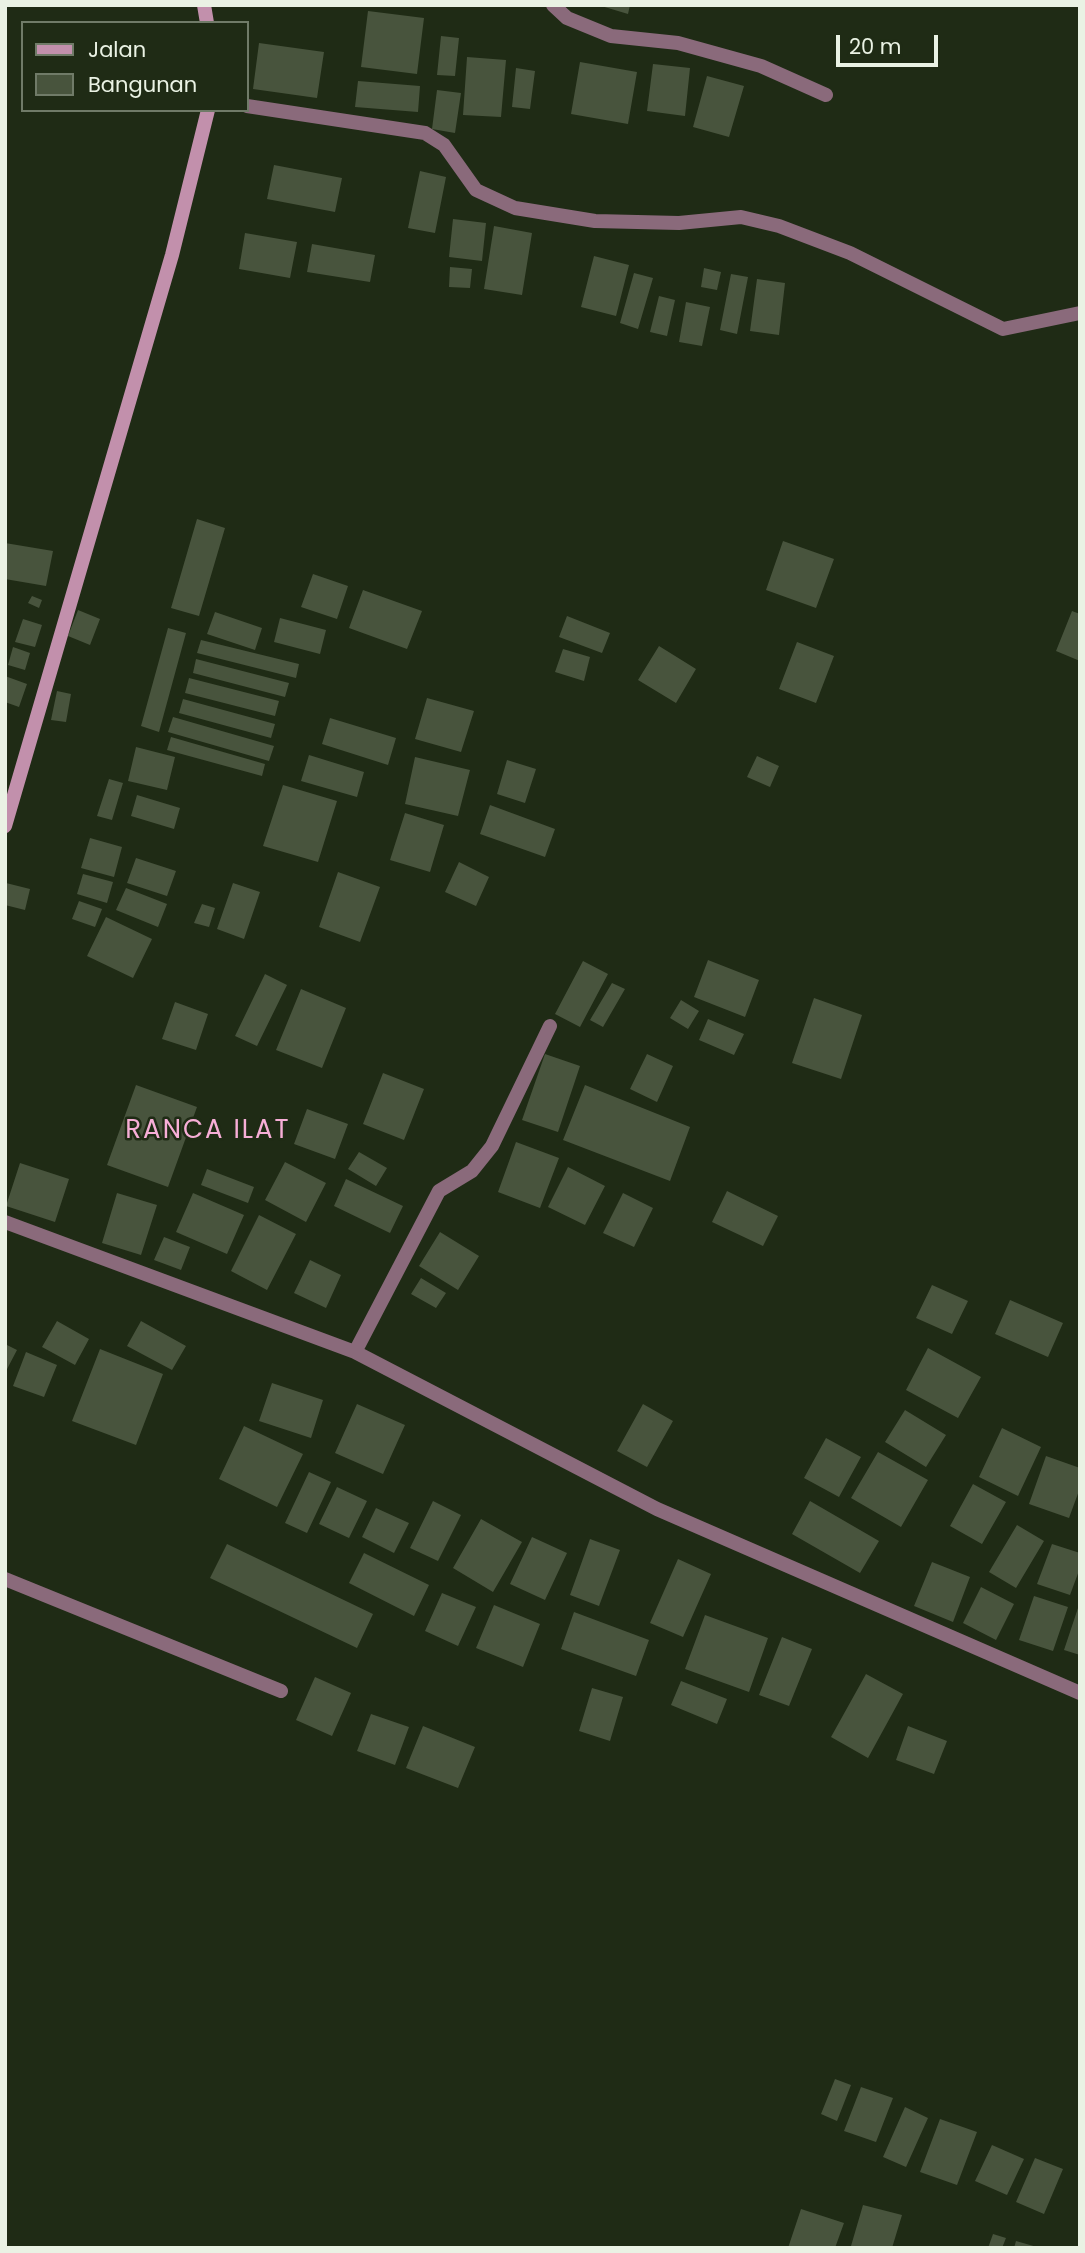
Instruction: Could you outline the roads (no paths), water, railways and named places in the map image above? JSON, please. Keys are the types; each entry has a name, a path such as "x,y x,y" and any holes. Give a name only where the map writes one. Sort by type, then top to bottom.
{"main road":[{"path":"5,826 172,255 208,112"}],"street":[{"path":"553,5 567,18 611,36 678,43 749,62 826,96"},
{"path":"248,106 425,133 444,145 476,190 515,208 595,221 678,223 741,217 779,226 850,253 1003,329 1080,313"},
{"path":"355,1352 439,1191 472,1171 492,1146 550,1026"},
{"path":"5,1222 355,1352 657,1509 1080,1693"},
{"path":"5,1579 281,1691"}],"district":[{"name":"RANCA ILAT","path":"208,1131"}]}
